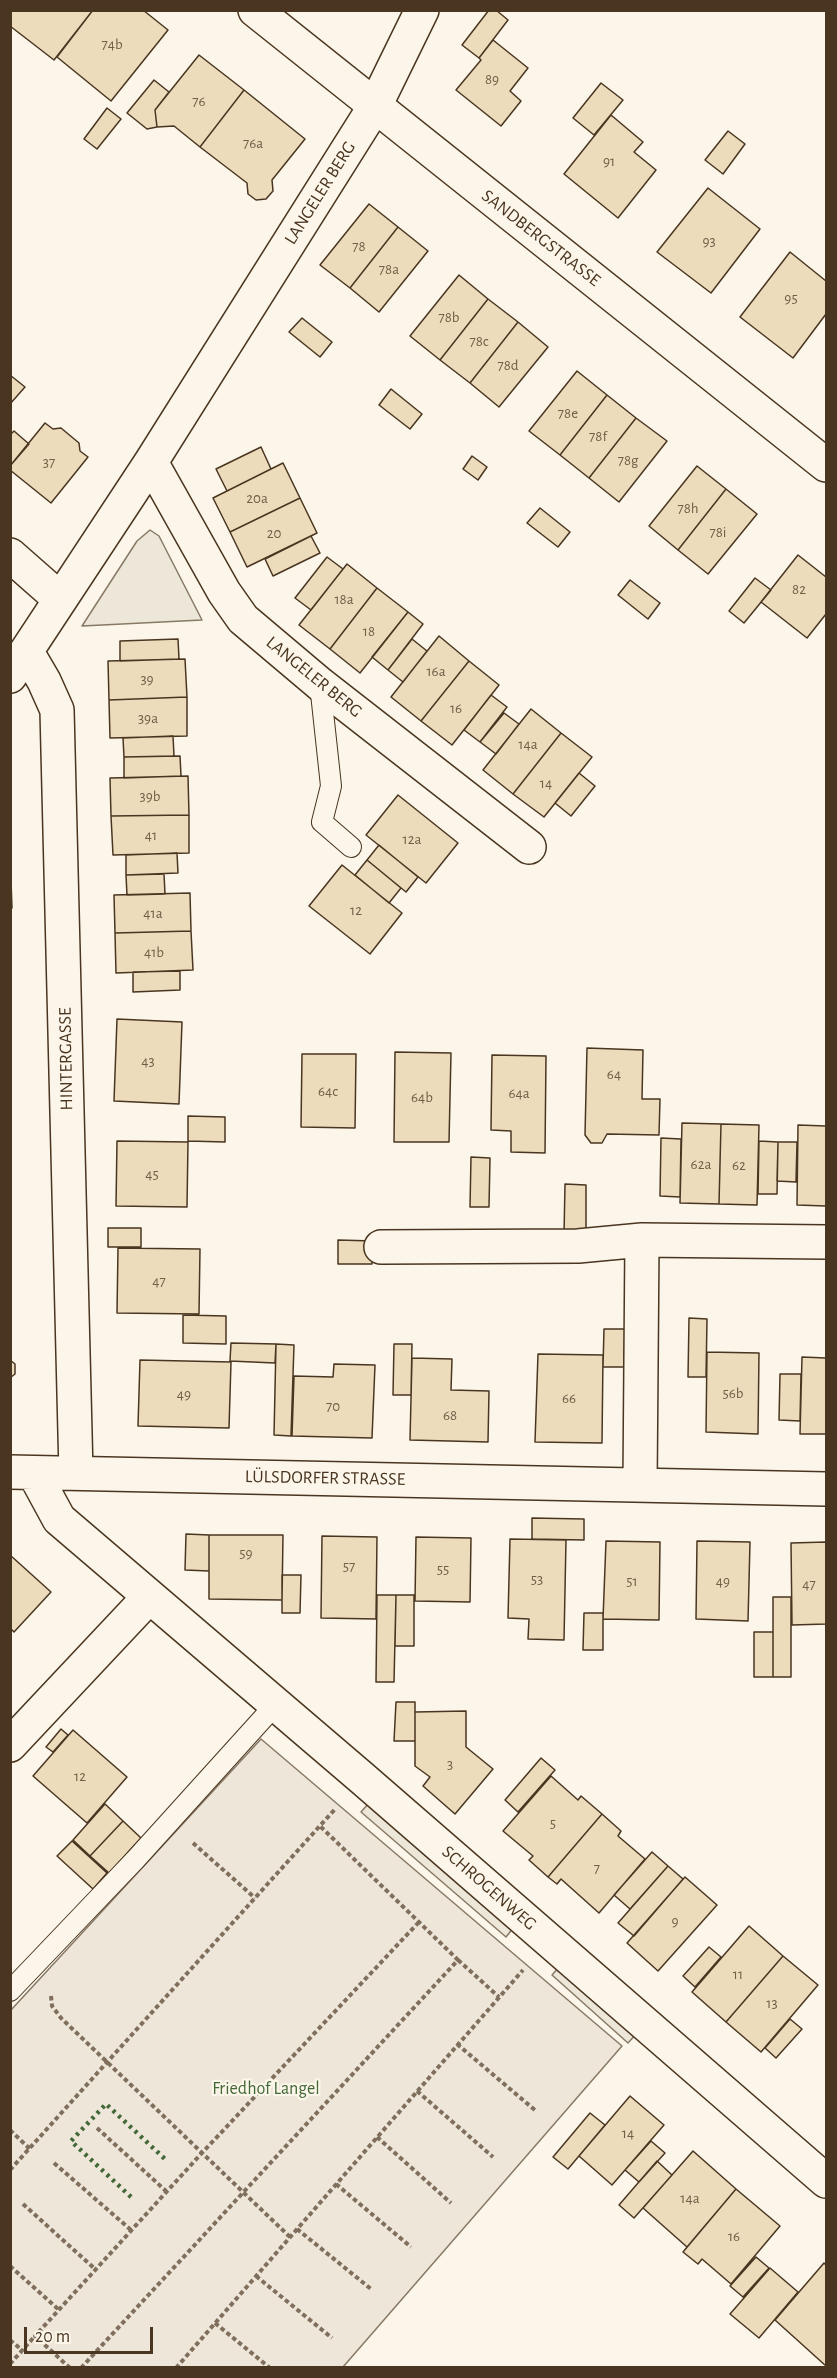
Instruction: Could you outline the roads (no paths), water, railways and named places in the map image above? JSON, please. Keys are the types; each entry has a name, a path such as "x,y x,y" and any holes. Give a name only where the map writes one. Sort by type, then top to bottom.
{"street":[{"name":"SANDBERGSTRASSE","path":"255,10 826,465"},
{"name":"LANGELER BERG","path":"19,664 151,462 375,106 422,10"},
{"name":"LANGELER BERG","path":"151,462 224,592 243,619 320,684 529,847"},
{"path":"10,555 60,599"},
{"name":"HINTERGASSE","path":"19,664 44,681 57,710 76,1473"},
{"path":"640,1485 642,1240"},
{"path":"381,1247 578,1246 642,1240 826,1242"},
{"name":"LÜLSDORFER STRASSE","path":"22,1473 826,1489"},
{"name":"SCHROGENWEG","path":"22,1473 59,1519 362,1778 826,2181"},
{"path":"10,1745 149,1597"}],"lane":[{"path":"320,684 331,786 322,822 351,847"},
{"path":"10,1991 135,1860 276,1704"}],"park label":[{"name":"Friedhof Langel","path":"266,2089"}]}
